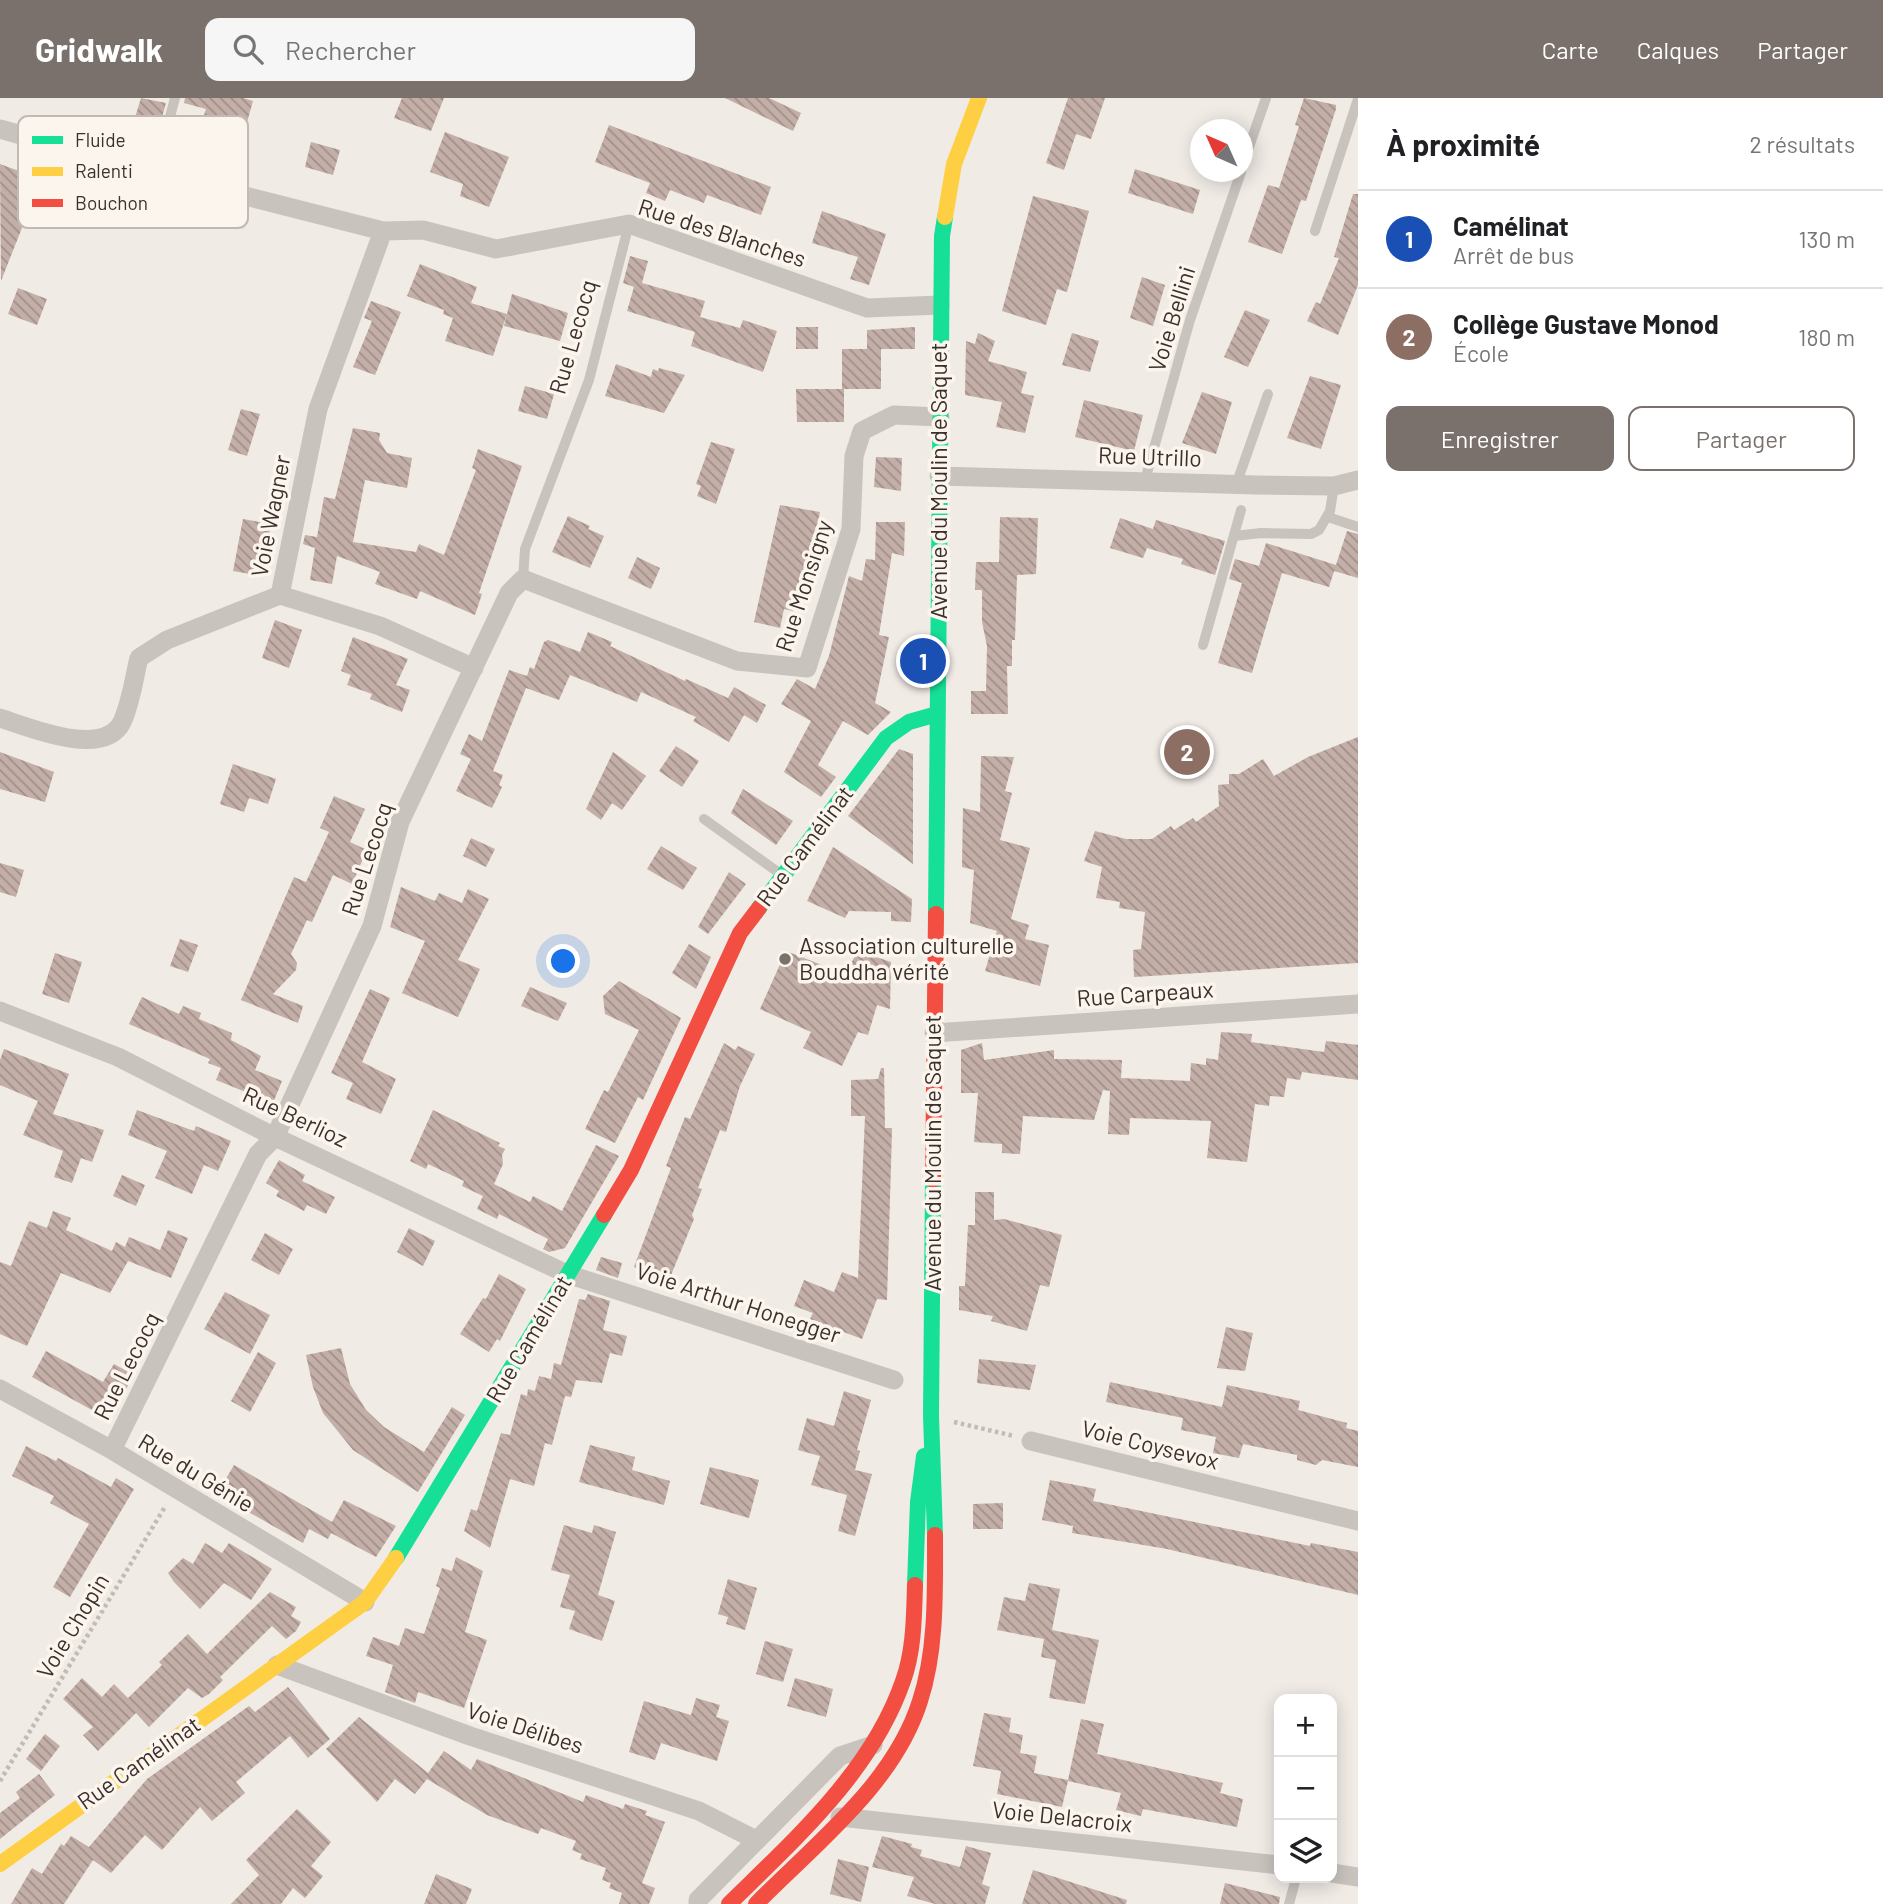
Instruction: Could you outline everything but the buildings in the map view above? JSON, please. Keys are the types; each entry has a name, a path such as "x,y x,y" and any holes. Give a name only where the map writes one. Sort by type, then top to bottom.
{"main road":[{"name":"Avenue du Moulin de Saquet","path":"755,1904 840,1818 881,1772 905,1736 923,1696 931,1653 937,1492 931,1416 940,305 946,198 957,155 979,98"},
{"name":"Rue Camélinat","path":"0,1864 365,1602 460,1456 643,1148 731,950 783,875 886,738 917,717 937,714"},
{"name":"Avenue du Moulin de Saquet","path":"729,1904 803,1827 874,1745 896,1705 912,1644 916,1497 931,1416"}],"street":[{"name":"Rue des Blanches","path":"0,129 18,134"},
{"name":"Rue des Blanches","path":"248,197 383,232 423,230 496,249 629,224 867,309 940,305"},
{"name":"Voie Wagner","path":"0,718 71,739 100,739 121,724 139,658 167,640 280,595 318,409 383,232"},
{"name":"Rue Monsigny","path":"523,579 737,661 807,668 851,529 854,456 862,431 894,415 940,417"},
{"name":"Rue Utrillo","path":"939,476 1334,486 1358,480"},
{"name":"Rue Lecocq","path":"112,1450 258,1154 275,1137 372,926 400,822 509,593 523,579"},
{"path":"280,595 380,626 474,668"},
{"name":"Rue Carpeaux","path":"934,1033 1358,1004"},
{"name":"Rue Berlioz","path":"0,1011 118,1058 275,1137 567,1274"},
{"name":"Voie Arthur Honegger","path":"567,1274 894,1380"},
{"name":"Rue du Génie","path":"0,1389 112,1450 365,1602"},
{"name":"Voie Coysevox","path":"1031,1441 1358,1521"},
{"name":"Voie Délibes","path":"277,1665 470,1736 699,1811 756,1840"},
{"path":"698,1904 698,1900 840,1756 874,1745"},
{"name":"Voie Delacroix","path":"840,1818 1274,1864"},
{"path":"1337,1874 1358,1877"}],"lane":[{"path":"170,116 175,98"},
{"name":"Voie Bellini","path":"1253,136 1266,98"},
{"path":"1315,231 1358,99"},
{"name":"Voie Bellini","path":"1145,480 1190,320 1238,182"},
{"name":"Rue Lecocq","path":"523,579 525,549 589,380 629,224"},
{"path":"1236,485 1268,394"},
{"path":"1234,536 1261,533 1311,534 1319,530 1328,517 1334,486"},
{"path":"1203,645 1241,510"},
{"path":"1328,517 1358,527"},
{"path":"705,819 783,875"},
{"path":"1289,1904 1295,1883"}],"path":[{"path":"931,1416 1031,1441"},
{"name":"Voie Chopin","path":"0,1780 175,1490"}],"traffic: fast":[{"path":"936,914 942,236 945,217"},
{"path":"759,908 886,738 909,722 937,714"},
{"path":"933,1180 931,1416 935,1535"},
{"path":"396,1558 604,1215"},
{"path":"915,1585 918,1502 924,1456"}],"traffic: slow":[{"path":"945,217 954,164 979,98"},
{"path":"0,1864 365,1602 396,1558"}],"traffic: jam":[{"path":"604,1215 631,1170 740,933 759,908"},
{"path":"933,1180 936,914"},
{"path":"756,1904 827,1835 872,1786 908,1731 920,1701 930,1661 934,1619 935,1535"},
{"path":"729,1904 805,1829 852,1774 872,1745 889,1714 907,1670 913,1634 915,1585"}],"place":[{"name":"Camélinat","path":"923,661"},
{"name":"Collège Gustave Monod","path":"1187,752"},
{"name":"Association culturelle Bouddha vérité","path":"785,959"}]}
